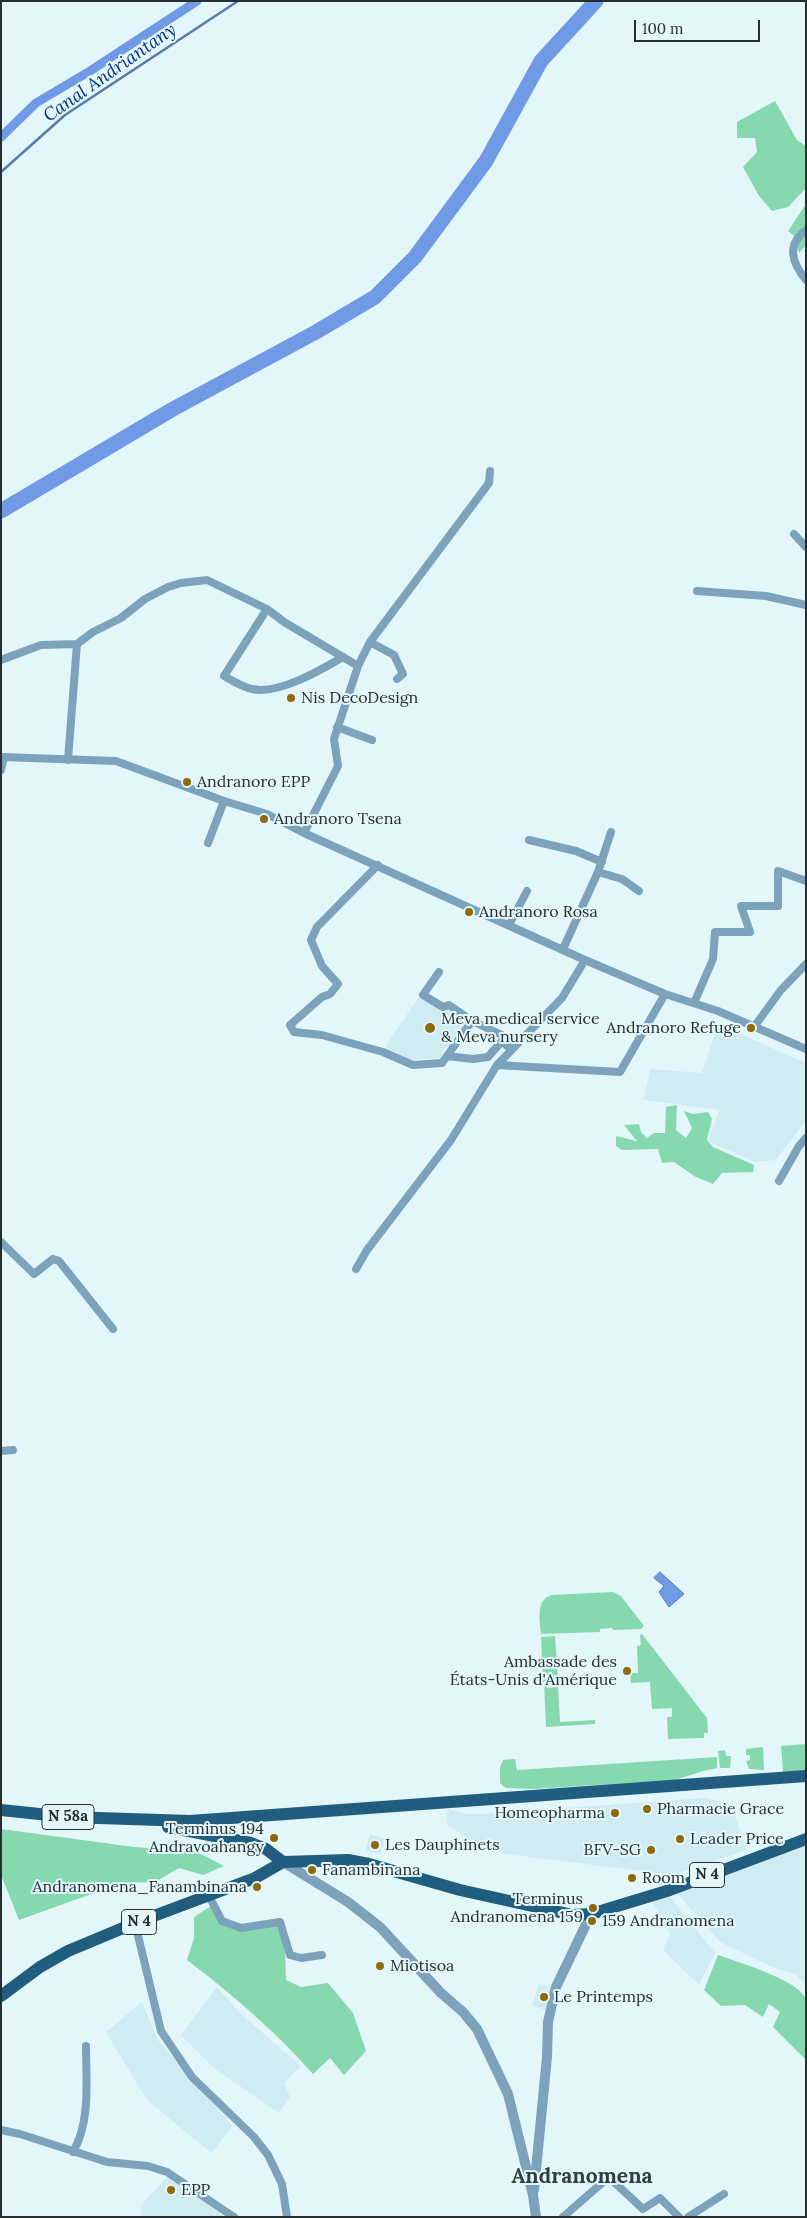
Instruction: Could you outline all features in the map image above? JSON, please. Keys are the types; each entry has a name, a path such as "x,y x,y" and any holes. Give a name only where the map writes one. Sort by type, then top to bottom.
{"main road":[{"name":"N 58a","path":"1,1810 135,1821 200,1821 806,1776"},
{"path":"135,1821 251,1843 266,1849 284,1862"},
{"name":"N 4","path":"1,1996 40,1967 68,1951 135,1923 255,1878 284,1862 348,1860 573,1915 591,1914 670,1890 806,1839"}],"street":[{"path":"806,230 796,237 793,251 796,268 806,280"},
{"path":"304,833 338,766 334,739 337,727 358,666 370,642 490,483 490,471"},
{"path":"794,534 806,547"},
{"path":"1,660 41,645 77,644 92,632 120,618 145,599 181,583 207,580 267,609 284,622 358,666"},
{"path":"697,591 766,596 806,605"},
{"path":"267,609 224,676 254,690 263,689 310,677 343,657"},
{"path":"370,642 394,656 403,674 397,679"},
{"path":"68,760 77,644"},
{"path":"337,727 372,740"},
{"path":"1,770 3,757 116,761 224,801 267,814 304,833 563,948 585,960 665,994 694,1003 754,1027 806,1050"},
{"path":"208,842 224,801"},
{"path":"563,948 598,872 611,832"},
{"path":"529,840 576,851 602,862"},
{"path":"378,865 318,927 311,940 322,966 338,984 330,994 322,997 290,1025 294,1032 322,1035 383,1052 413,1064 442,1063 472,1021"},
{"path":"694,1003 713,959 715,932 750,932 742,906 778,906 778,871 806,881"},
{"path":"598,872 622,879 639,891"},
{"path":"510,925 527,891"},
{"path":"356,1269 367,1250 451,1140 497,1065 562,998 585,960"},
{"path":"754,1027 781,990 806,964"},
{"path":"439,972 423,995 443,1007 449,1005 472,1021 502,1034 516,1045"},
{"path":"497,1065 620,1072 665,994"},
{"path":"447,1056 473,1059 488,1057 502,1041 507,1046 516,1045"},
{"path":"779,1182 799,1146 806,1138"},
{"path":"1,1242 34,1274 53,1259 59,1261 113,1329"},
{"path":"1,1451 13,1450"},
{"path":"284,1862 348,1902 380,1927 441,1993 463,2012 477,2030 508,2094 533,2196 536,2217"},
{"path":"209,1896 222,1921 241,1928 280,1922 290,1955 301,1958 322,1955"},
{"path":"533,2196 548,2022 556,1987 591,1914"},
{"path":"135,1923 161,2031 192,2077 254,2137 268,2155 282,2184 287,2217"},
{"path":"73,2152 83,2127 86,2100 86,2046"},
{"path":"1,2130 20,2134 106,2162 148,2166 167,2172 234,2217"},
{"path":"563,2217 610,2176 643,2209 660,2198 679,2217"},
{"path":"688,2217 724,2194"}],"shaded area":[{"name":"Meva medical service & Meva nursery","path":"419,997 443,1011 448,1009 468,1022 450,1046 443,1050 441,1058 412,1060 385,1047"},
{"path":"718,1024 806,1063 806,1120 776,1160 755,1162 708,1141 719,1110 644,1100 650,1069 702,1073"},
{"path":"704,1798 731,1804 747,1850 668,1877 665,1874 490,1852 447,1825 446,1814 448,1809 468,1814 481,1814"},
{"name":"Les Dauphinets","path":"370,1834 385,1839 380,1854 365,1851"},
{"path":"806,1845 806,1985 795,1974 772,1967 720,1942 677,1893"},
{"path":"667,1893 715,1953 699,1985 663,1950 670,1934 653,1902"},
{"name":"Le Printemps","path":"539,1984 557,1988 550,2011 532,2006"},
{"path":"217,1987 241,2014 301,2066 284,2083 290,2097 279,2113 215,2069 181,2035"},
{"path":"142,2002 158,2040 233,2126 211,2153 147,2100 106,2032"},
{"name":"EPP","path":"168,2176 225,2217 142,2217 141,2205"}],"green space":[{"path":"775,101 797,140 806,146 806,188 788,207 772,211 759,196 743,167 757,152 755,138 737,138 737,122"},
{"path":"806,204 806,245 799,253 796,237 788,231"},
{"path":"677,1105 676,1130 686,1138 692,1128 684,1111 693,1114 708,1112 712,1119 707,1140 713,1147 754,1165 753,1172 722,1173 713,1184 694,1176 674,1162 662,1163 658,1149 622,1150 616,1146 616,1136 637,1141 624,1125 639,1124 641,1132 647,1138 654,1133 665,1133 666,1107"},
{"path":"613,1592 621,1596 644,1626 641,1629 613,1630 612,1628 600,1629 600,1632 541,1634 541,1607 546,1598 551,1595"},
{"path":"642,1634 707,1718 708,1733 704,1733 704,1738 668,1739 667,1717 672,1717 672,1708 652,1709 650,1682 631,1683 630,1673 638,1673 637,1646 641,1645 640,1635"},
{"path":"555,1636 558,1677 546,1678 546,1681 543,1682 541,1637"},
{"path":"544,1683 546,1683 547,1688 558,1687 560,1722 595,1720 595,1724 546,1727"},
{"path":"806,1744 806,1771 783,1772 781,1746"},
{"path":"763,1747 764,1770 749,1769 746,1761 750,1760 750,1755 746,1755 746,1749"},
{"path":"725,1750 726,1756 731,1756 730,1768 720,1768 718,1751"},
{"path":"717,1757 717,1768 675,1780 532,1789 506,1788 500,1783 500,1767 503,1760 515,1759 517,1770"},
{"path":"1,1829 134,1847 197,1852 224,1866 203,1875 179,1868 155,1882 122,1883 19,1920 1,1875"},
{"path":"214,1904 223,1923 241,1928 278,1922 285,1950 286,1980 301,1987 328,1983 353,2013 366,2051 344,2075 330,2058 313,2074 253,2014 187,1960 194,1938 194,1917"},
{"path":"718,1955 778,1978 799,1990 805,1997 806,2060 773,2027 780,2012 769,2004 763,2017 745,2005 721,2006 704,1990"}],"water":[{"path":"660,1572 684,1594 669,1607 659,1592 664,1586 654,1578"}],"waterway":[{"path":"1,137 36,103 90,71 197,1"},
{"name":"Canal Andriantany","path":"1,172 65,115 238,1"},
{"path":"1,511 173,409 316,332 375,297 415,257 486,161 541,61 596,1"}],"place":[{"name":"Nis DecoDesign","path":"291,698"},
{"name":"Andranoro EPP","path":"187,782"},
{"name":"Andranoro Tsena","path":"264,819"},
{"name":"Andranoro Rosa","path":"469,912"},
{"name":"Meva medical service & Meva nursery","path":"430,1028"},
{"name":"Andranoro Refuge","path":"751,1028"},
{"name":"Ambassade des États-Unis d'Amérique","path":"627,1671"},
{"name":"Pharmacie Grace","path":"647,1809"},
{"name":"Homeopharma","path":"615,1813"},
{"name":"Terminus 194 Andravoahangy","path":"274,1838"},
{"name":"Leader Price","path":"680,1839"},
{"name":"Les Dauphinets","path":"375,1845"},
{"name":"BFV-SG","path":"651,1850"},
{"name":"Fanambinana","path":"312,1870"},
{"name":"Room","path":"632,1878"},
{"name":"Andranomena_Fanambinana","path":"257,1887"},
{"name":"Terminus Andranomena 159","path":"593,1908"},
{"name":"159 Andranomena","path":"592,1921"},
{"name":"Miotisoa","path":"380,1966"},
{"name":"Le Printemps","path":"544,1997"},
{"name":"EPP","path":"171,2190"}],"district":[{"name":"Andranomena","path":"582,2177"}]}
